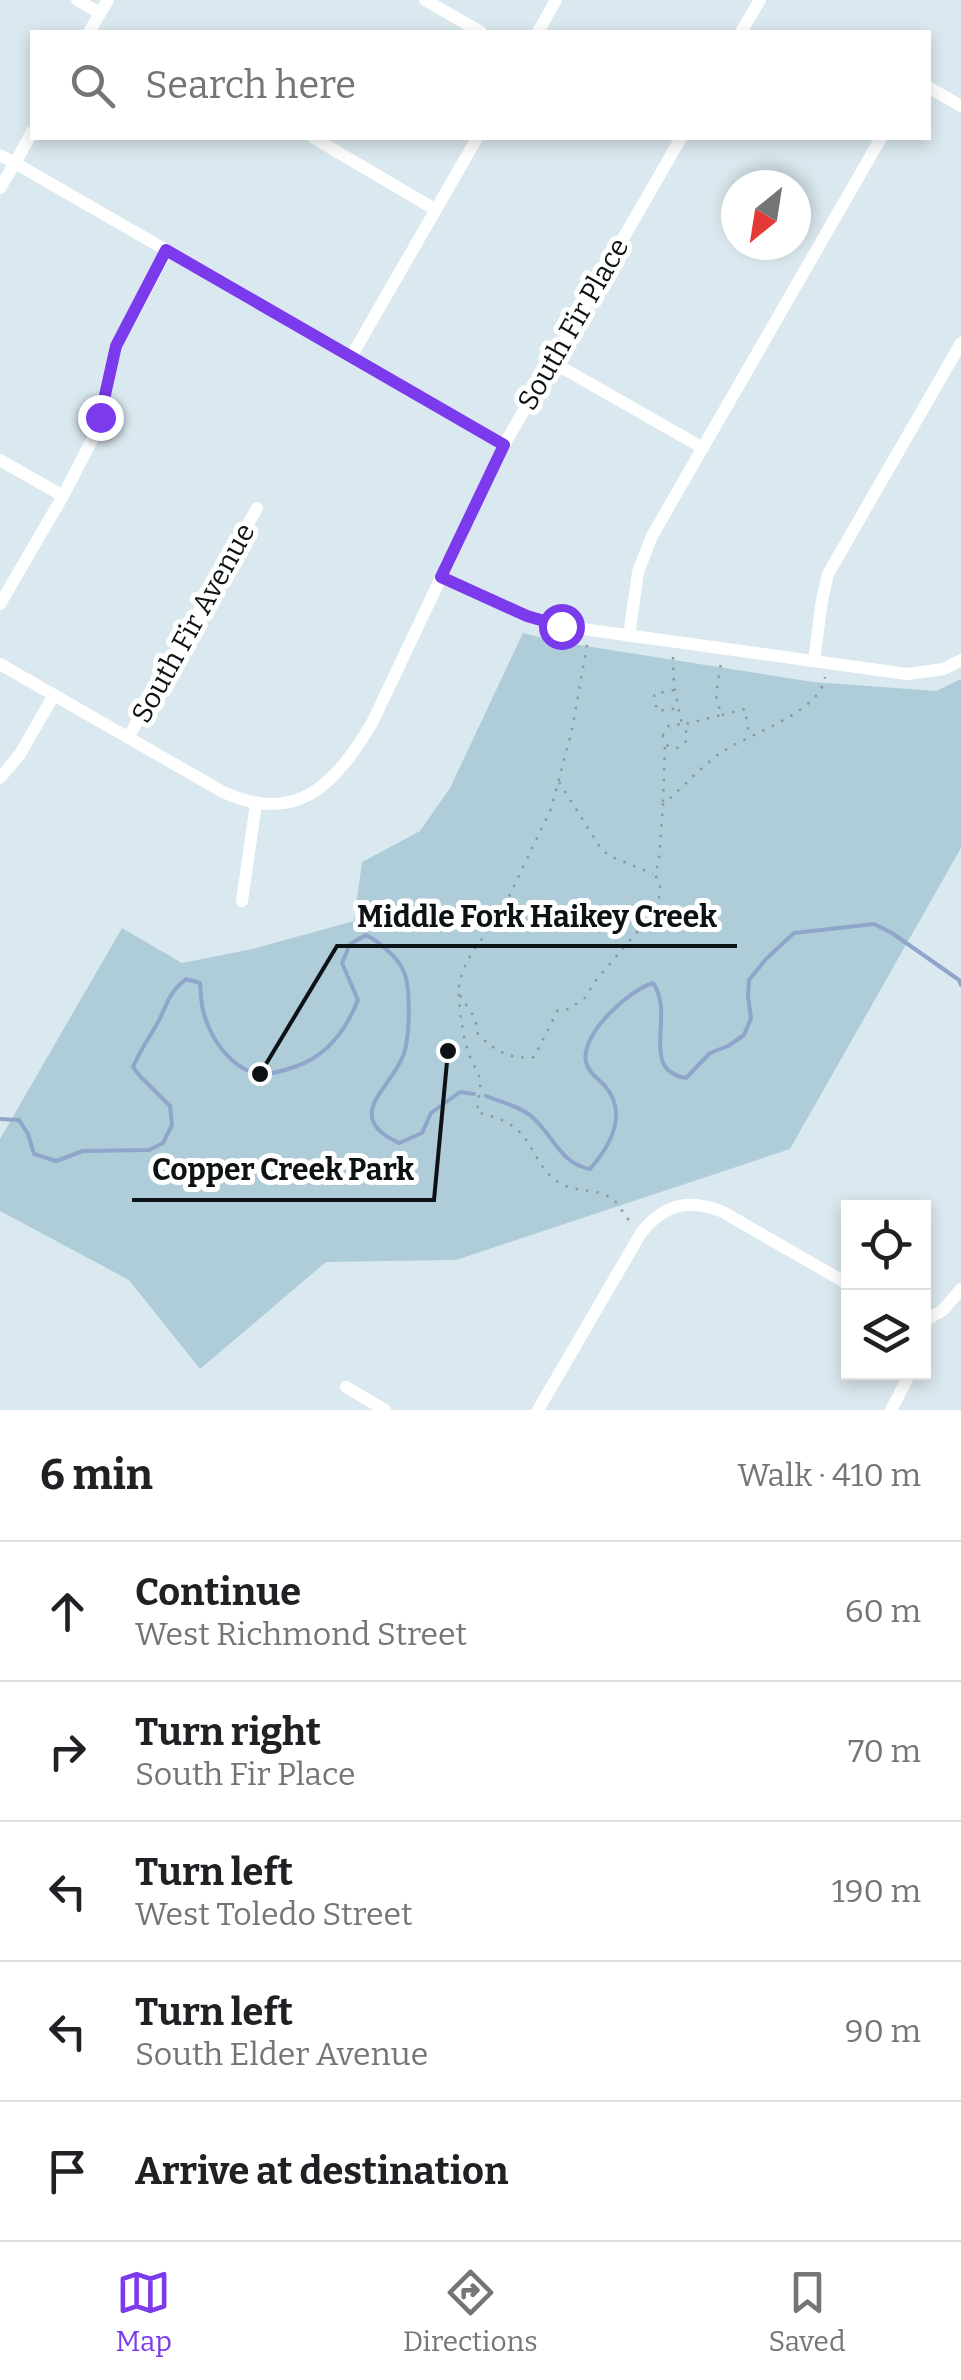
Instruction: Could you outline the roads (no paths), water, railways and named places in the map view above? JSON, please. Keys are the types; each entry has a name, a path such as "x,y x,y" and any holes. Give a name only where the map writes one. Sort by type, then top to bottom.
{"street":[{"path":"77,0 100,13"},
{"path":"90,30 108,0"},
{"path":"424,0 477,30"},
{"path":"539,30 556,0"},
{"path":"742,30 760,0"},
{"path":"931,89 961,106"},
{"path":"0,188 30,136"},
{"path":"317,140 436,210"},
{"path":"351,357 477,140"},
{"name":"South Fir Place","path":"256,804 306,797 346,764 380,708 504,445 680,140"},
{"path":"629,636 634,590 643,557 880,140"},
{"path":"0,155 504,445"},
{"path":"0,604 95,434 110,364 123,329 166,250"},
{"path":"814,662 828,574 961,343"},
{"path":"552,362 703,448"},
{"path":"0,460 63,496"},
{"name":"South Fir Avenue","path":"128,738 257,508"},
{"path":"441,577 544,622 629,636 907,674 944,669 961,660"},
{"path":"0,664 222,792 256,804 242,901"},
{"path":"0,778 20,754 54,695"},
{"path":"538,1410 641,1233 662,1212 681,1206 710,1206 841,1280"},
{"path":"931,1317 943,1310 961,1289"},
{"path":"891,1410 906,1380"},
{"path":"346,1387 385,1410"}],"waterway":[{"path":"486,1096 526,1113 564,1155 590,1169 610,1139 616,1118 612,1096 587,1066 586,1051 608,1015 643,987 653,983 659,996 664,1064 672,1073 686,1078 710,1053 744,1035 751,1018 749,980 794,933 874,924 961,985"},
{"path":"0,1119 19,1120 34,1154 56,1161 83,1151 149,1150 163,1143 172,1125 170,1106 133,1067 180,985 186,979 200,983 207,1024 231,1059 259,1074 278,1072 318,1055 342,1031 358,1000 342,963 350,944 366,935 401,966 409,1001 403,1056 375,1102 374,1123 399,1143 422,1133 431,1113 460,1092 474,1094"}],"place":[{"name":"Copper Creek Park","path":"448,1051"},
{"name":"Middle Fork Haikey Creek","path":"260,1074"}]}
